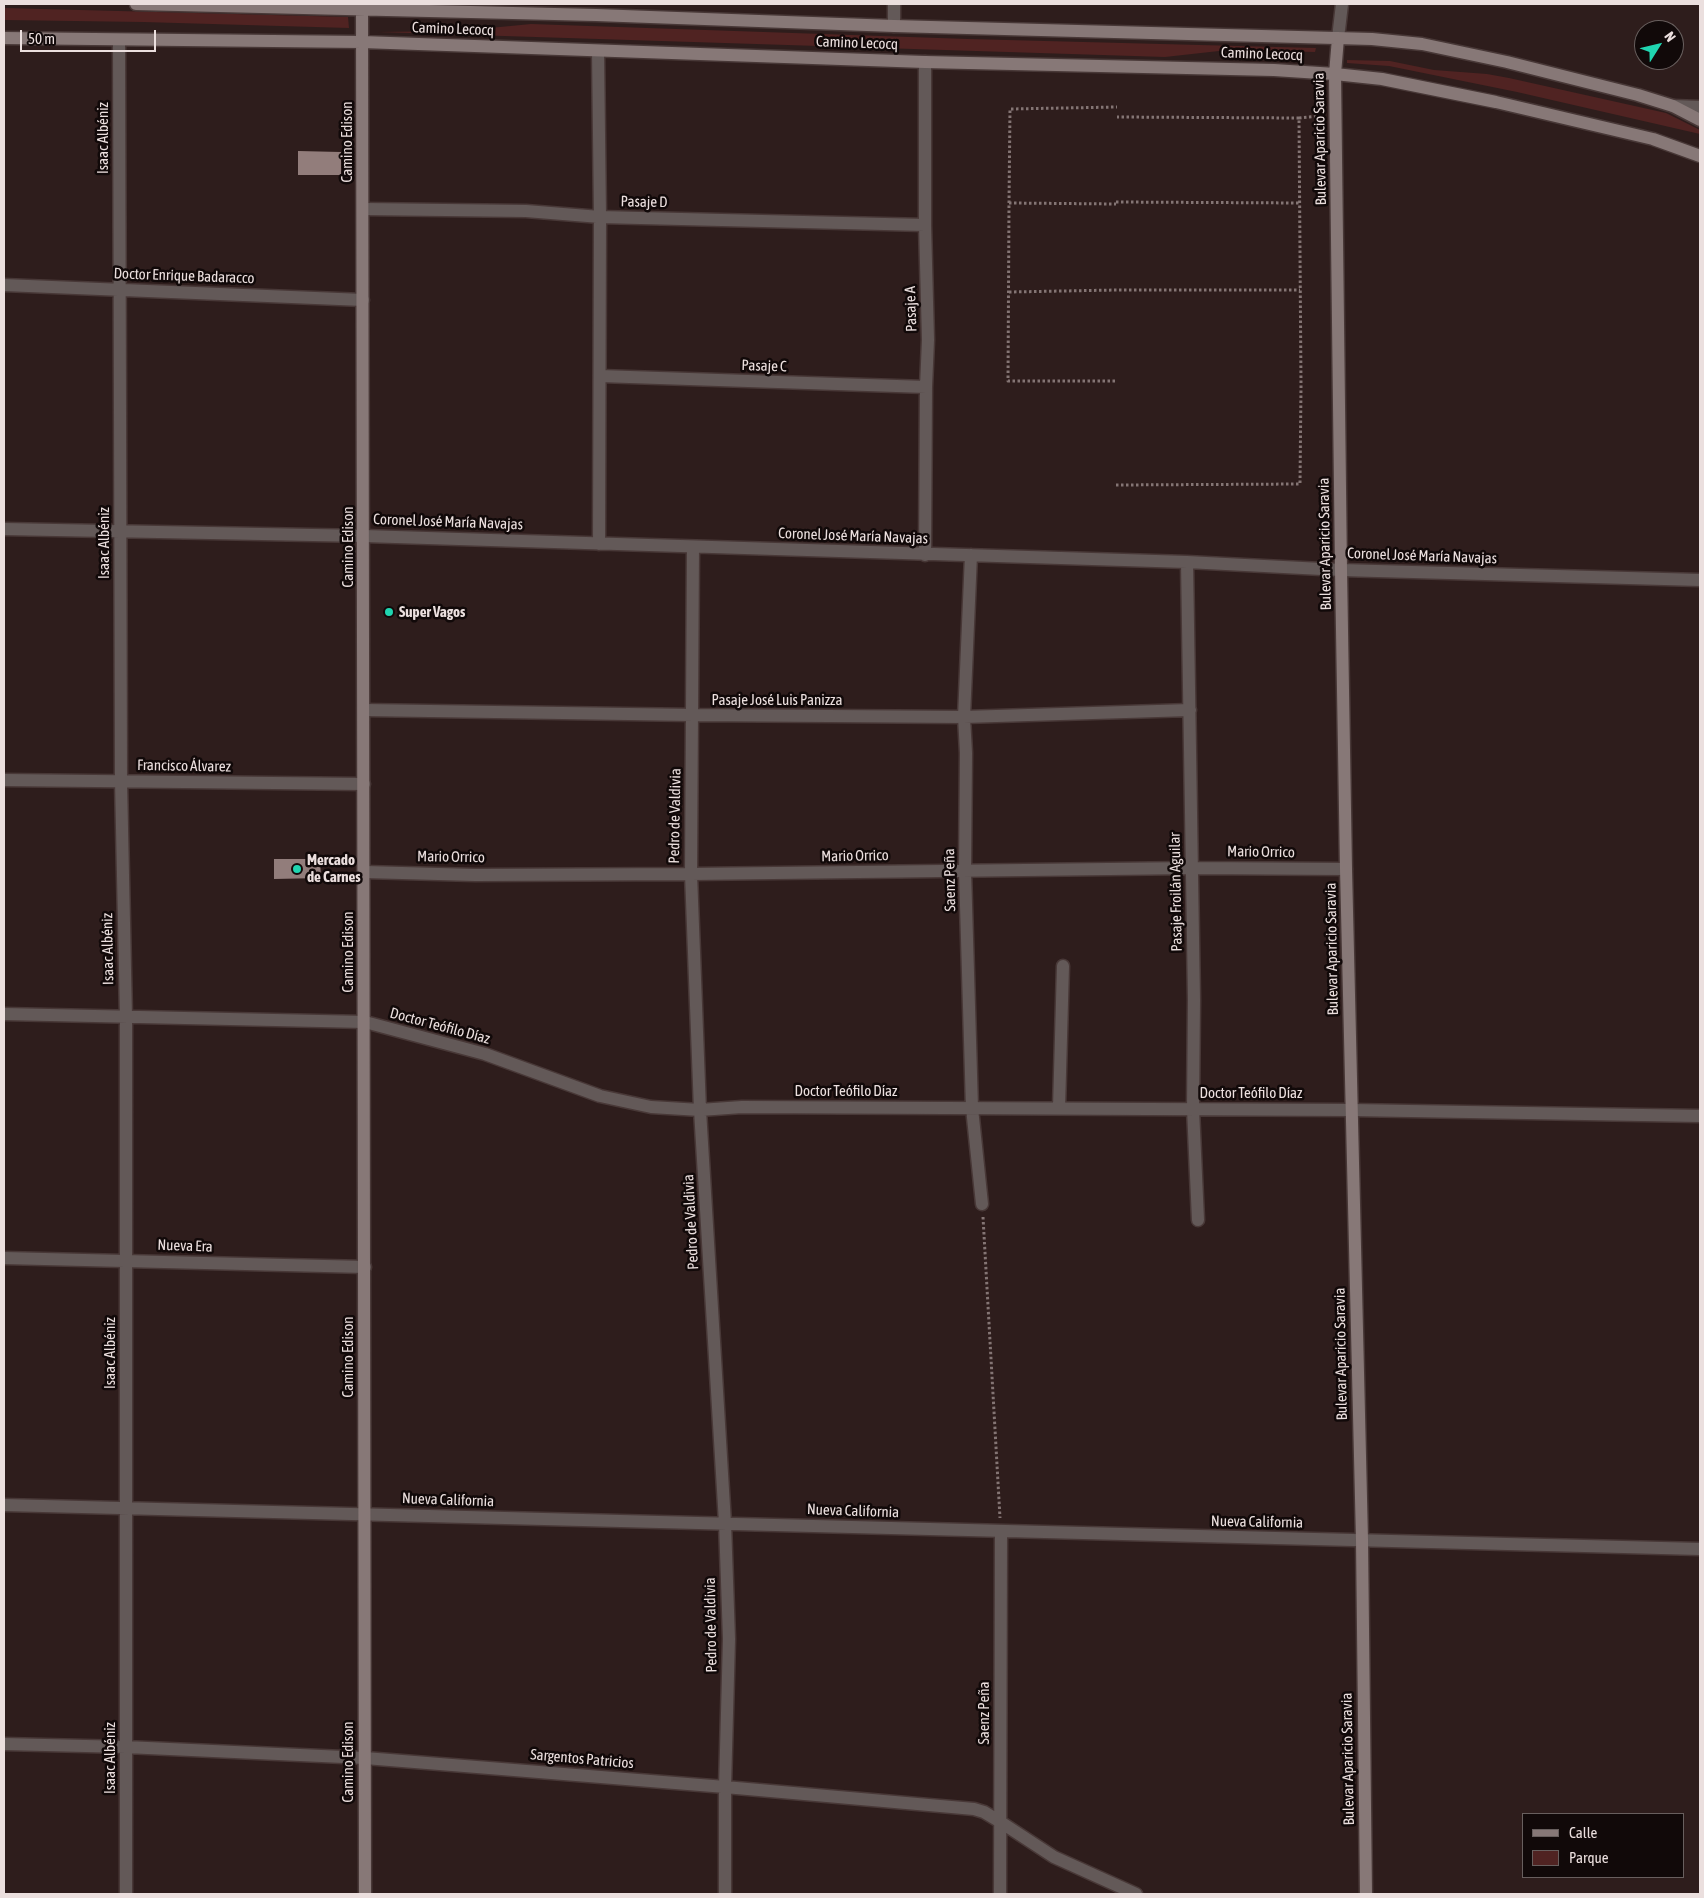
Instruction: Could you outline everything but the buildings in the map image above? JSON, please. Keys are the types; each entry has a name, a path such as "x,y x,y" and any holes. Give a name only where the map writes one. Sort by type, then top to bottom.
{"street":[{"name":"Camino Lecocq","path":"136,4 596,15 894,26 1338,38 1422,44 1507,62 1638,95 1673,106 1700,120"},
{"path":"894,4 894,26"},
{"name":"Bulevar Aparicio Saravia","path":"1342,4 1335,74 1335,115 1346,869 1362,1540 1366,1894"},
{"name":"Camino Edison","path":"362,10 365,872 365,1894"},
{"name":"Camino Lecocq","path":"4,38 362,42 925,62 1274,70 1335,74 1382,79 1496,102 1653,139 1700,156"},
{"name":"Isaac Albéniz","path":"120,40 121,781 126,1017 126,1894"},
{"path":"598,51 600,217 599,544"},
{"name":"Pasaje A","path":"925,62 925,225 928,340 925,555"},
{"path":"1673,106 1700,107"},
{"name":"Pasaje D","path":"363,209 526,211 600,217 925,225"},
{"name":"Doctor Enrique Badaracco","path":"4,285 363,300"},
{"name":"Pasaje C","path":"600,376 926,388"},
{"name":"Coronel José María Navajas","path":"4,529 364,536 1187,562 1341,570 1700,580"},
{"name":"Pedro de Valdivia","path":"693,547 691,874 700,1110 725,1523 729,1639 725,1787 725,1894"},
{"name":"Saenz Peña","path":"971,555 964,717 966,753 965,871 972,1108 982,1204"},
{"name":"Pasaje Froilán Aguilar","path":"1187,562 1194,1000 1193,1109 1198,1220"},
{"name":"Pasaje José Luis Panizza","path":"364,710 693,716 964,717 1190,710"},
{"name":"Francisco Álvarez","path":"4,780 364,784"},
{"name":"Mario Orrico","path":"365,872 475,875 1192,868 1346,869"},
{"path":"1058,1108 1063,966"},
{"name":"Doctor Teófilo Díaz","path":"4,1014 364,1022 486,1054 600,1096 651,1107 700,1110 742,1107 1058,1108 1352,1110 1700,1116"},
{"name":"Nueva Era","path":"4,1258 365,1267"},
{"name":"Nueva California","path":"4,1505 1700,1549"},
{"name":"Saenz Peña","path":"1000,1894 1001,1532"},
{"name":"Sargentos Patricios","path":"4,1744 126,1747 365,1758 974,1809 984,1812 1054,1857 1136,1894"}],"path":[{"path":"1116,380 1008,381 1010,109 1117,108"},
{"path":"1117,117 1299,118 1335,115"},
{"path":"1116,484 1300,484 1299,118"},
{"path":"1009,203 1300,203"},
{"path":"1009,292 1300,290"},
{"path":"982,1204 1001,1532"}],"green space":[{"path":"4,8 348,17 349,28 4,20"},
{"path":"531,24 968,39 1316,48 1315,52 1228,50 1165,57 378,32 459,31"},
{"path":"1347,60 1390,61 1434,70 1487,74 1509,78 1666,113 1700,130 1700,134 1517,92 1389,66 1347,63"}],"place":[{"name":"Super Vagos","path":"389,612"},
{"name":"Mercado de Carnes","path":"297,869"}]}
